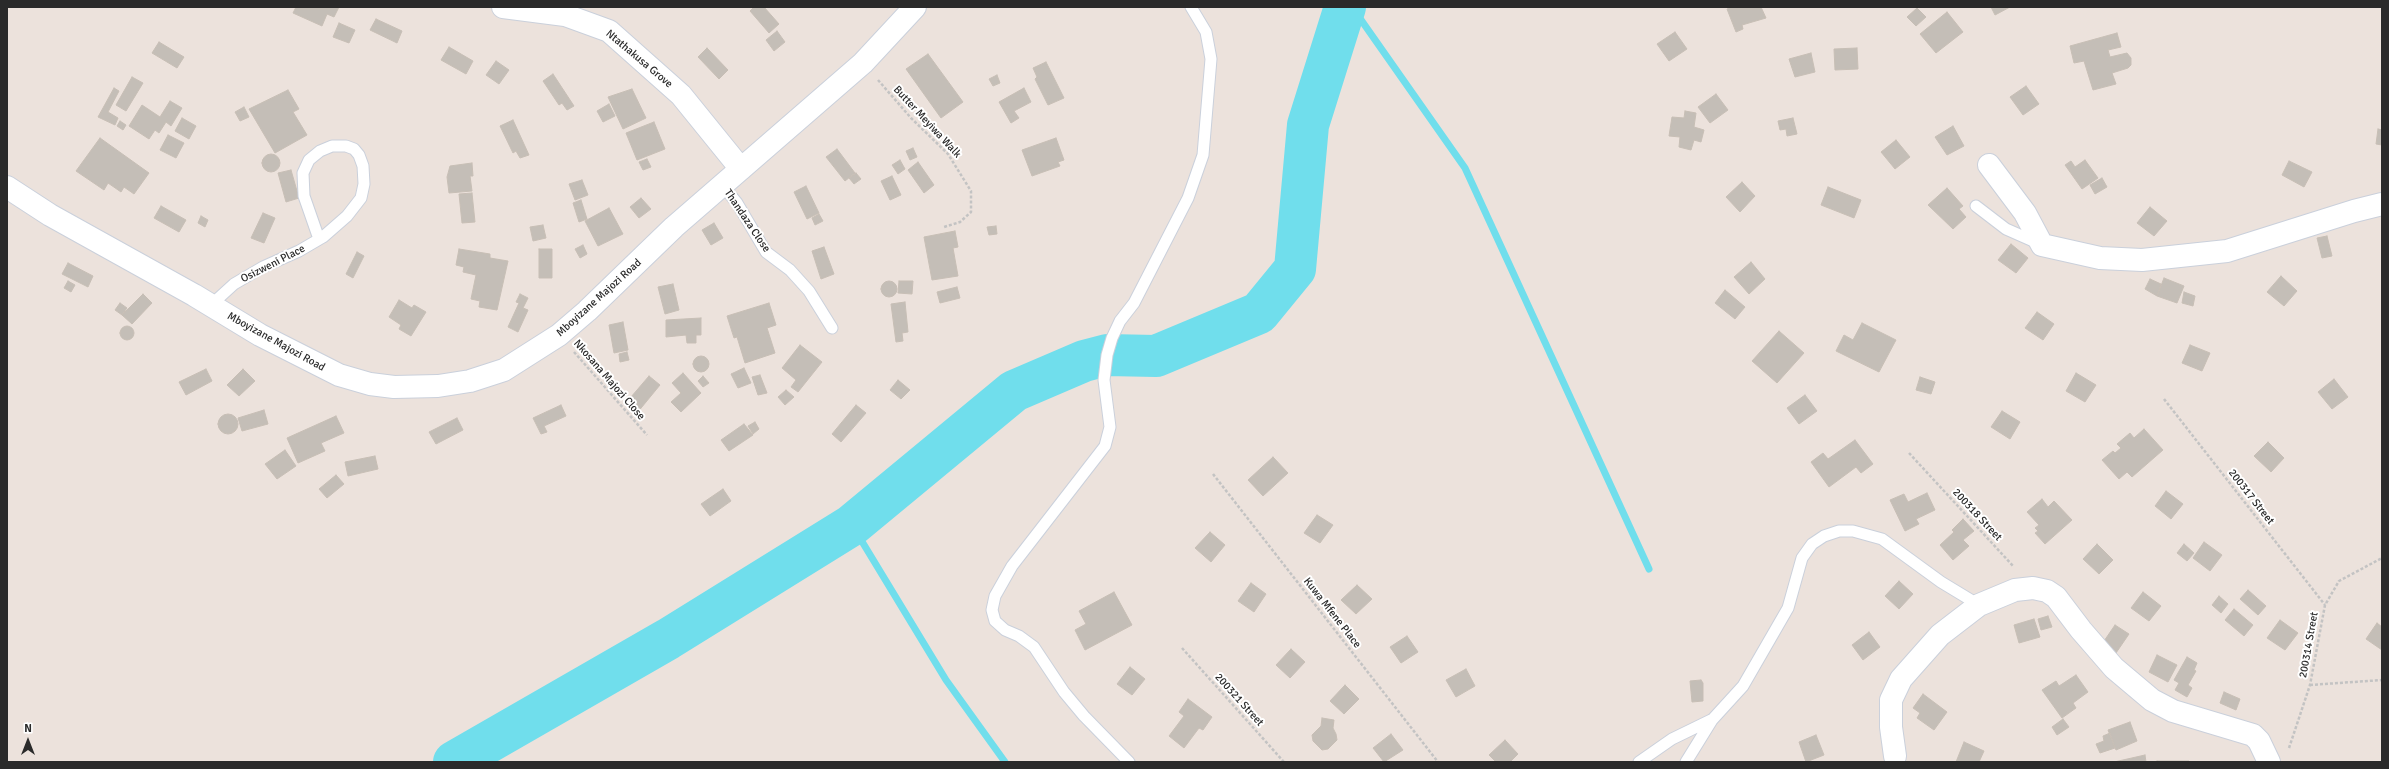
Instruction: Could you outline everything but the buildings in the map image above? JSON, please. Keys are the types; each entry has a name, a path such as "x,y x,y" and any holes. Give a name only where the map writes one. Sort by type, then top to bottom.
{"street":[{"name":"Ntathakusa Grove","path":"503,7 565,16 609,31 681,95 741,169"},
{"name":"Mboyizane Majozi Road","path":"7,187 50,215 210,305 260,336 338,376 370,384 394,387 438,386 470,381 504,370 559,335 587,311 674,227 863,63 915,7"},
{"path":"1989,165 2025,213 2042,245 2100,258 2142,260 2169,259 2227,251 2354,210 2382,204"},
{"path":"1894,756 1891,727 1891,700 1901,679 1940,635 1979,605 2015,590 2033,588 2047,591 2056,597 2081,630 2114,668 2152,700 2173,711 2253,735 2278,758"}],"lane":[{"path":"1129,762 1079,710 1034,646 1019,636 1005,630 995,621 992,610 995,596 1012,566 1105,446 1110,427 1104,380 1107,356 1112,338 1120,321 1134,303 1188,198 1203,154 1211,59 1206,32 1191,7"},
{"name":"Osizweni Place","path":"210,305 234,284 319,239 347,216 361,198 364,184 363,166 359,155 354,149 346,146 332,146 320,151 309,160 303,173 304,196 319,239"},
{"name":"Thandaza Close","path":"723,186 737,203 766,252 790,270 809,291 832,328"},
{"path":"1976,206 2006,229 2042,245"},
{"path":"1686,762 1712,720 1743,686 1788,608 1802,558 1812,544 1824,536 1839,531 1853,531 1882,539 1941,582 1979,605"},
{"path":"1639,762 1672,739 1712,720"}],"path":[{"name":"Butter Meyiwa Walk","path":"863,63 911,118 948,154 968,185 972,200 971,212 960,222 944,227"},
{"name":"Nkosana Majozi Close","path":"559,335 647,435"},
{"name":"200317 Street","path":"2164,399 2325,605"},
{"name":"200318 Street","path":"1908,453 2033,588"},
{"name":"Kuwa Mfene Place","path":"1213,474 1438,762"},
{"name":"200314 Street","path":"2278,758 2290,740 2310,684 2325,605 2339,581 2382,558"},
{"name":"200321 Street","path":"1182,648 1284,762"},
{"path":"2310,684 2382,680"}],"waterway":[{"path":"454,762 668,639 852,525 1014,391 1084,361 1107,355 1156,356 1259,313 1295,269 1308,125 1345,7"},
{"path":"1352,7 1465,168 1649,569"},
{"path":"852,525 946,680 1005,762"}]}
